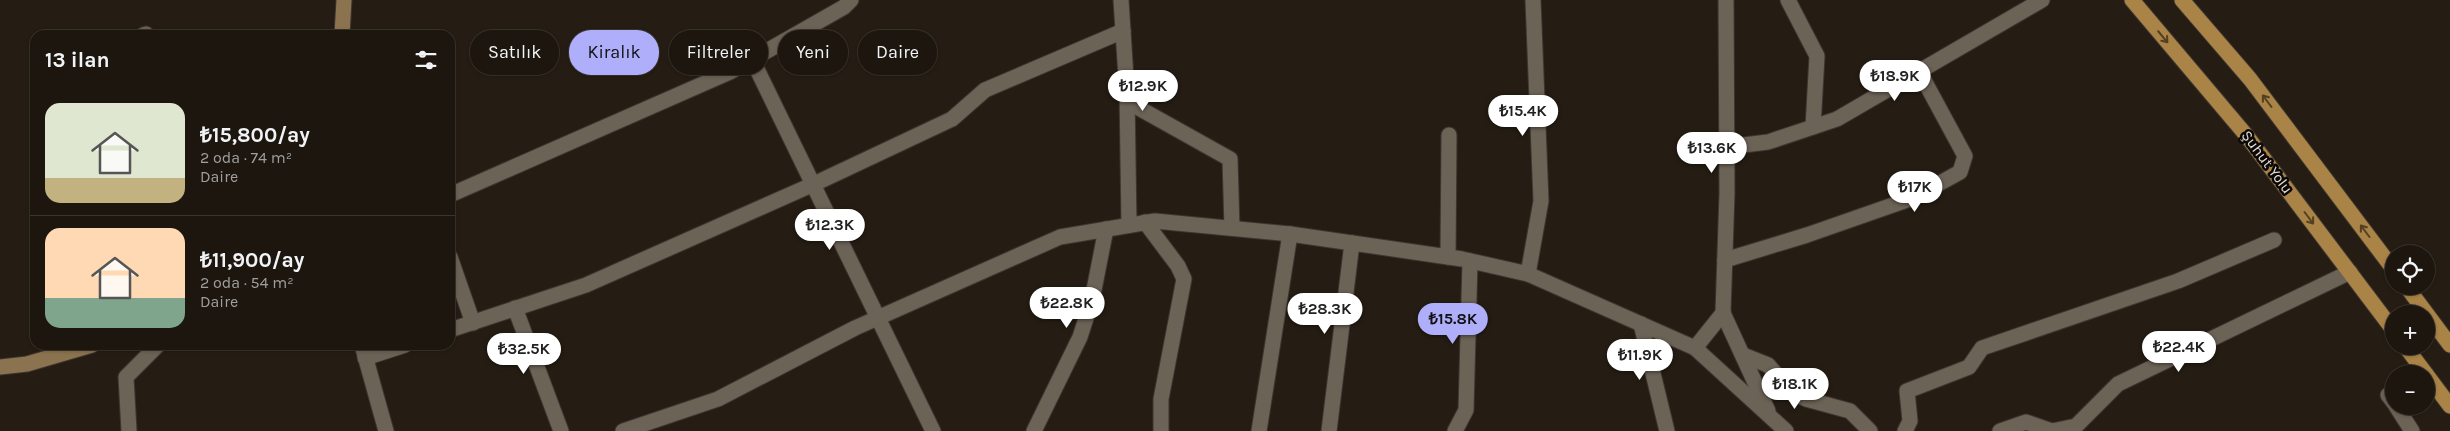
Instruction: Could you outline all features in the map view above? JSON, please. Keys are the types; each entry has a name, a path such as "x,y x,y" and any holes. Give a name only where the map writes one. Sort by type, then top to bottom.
{"main road":[{"name":"Şuhut Yolu","path":"2132,0 2246,134 2385,319"},
{"path":"2182,0 2250,79 2385,258"},
{"path":"2413,295 2450,345"},
{"path":"2435,388 2450,406"}],"street":[{"path":"342,30 344,0"},
{"path":"1121,0 1128,102 1129,225"},
{"path":"1528,274 1541,201 1533,0"},
{"path":"1726,0 1727,147 1723,313 1771,418"},
{"path":"1788,0 1817,56 1813,127"},
{"path":"1727,147 1768,142 1837,119 2042,0"},
{"path":"768,49 845,2"},
{"path":"455,328 586,285 814,184 952,119 985,90 1123,31"},
{"path":"1725,260 1807,235 1913,198 1960,172 1965,156 1919,71"},
{"path":"455,193 723,75"},
{"path":"760,75 933,431"},
{"path":"1128,102 1230,159 1232,228"},
{"path":"1448,257 1449,135"},
{"path":"623,431 718,399 879,317 1060,237 1155,221 1290,234 1448,257 1528,274 1695,348 1786,431"},
{"path":"1145,222 1178,266 1184,280 1161,399 1161,431"},
{"path":"1034,431 1080,337 1092,300 1106,229"},
{"path":"1259,431 1290,234"},
{"path":"1904,431 1910,421 1907,391 1969,367 1982,348 2178,281 2274,240"},
{"path":"1329,431 1352,243"},
{"path":"1456,431 1466,410 1470,261"},
{"path":"455,271 473,322"},
{"path":"2000,431 2026,422 2052,431 2076,426 2118,384 2184,354 2350,272"},
{"path":"515,308 561,431"},
{"path":"1695,348 1723,313"},
{"path":"1641,324 1667,431"},
{"path":"0,366 27,364 75,350"},
{"path":"129,431 126,377 153,350"},
{"path":"364,351 386,431"},
{"path":"1743,355 1768,365 1792,392 1806,399 1850,411 1870,431"},
{"path":"2402,415 2412,431"}]}
